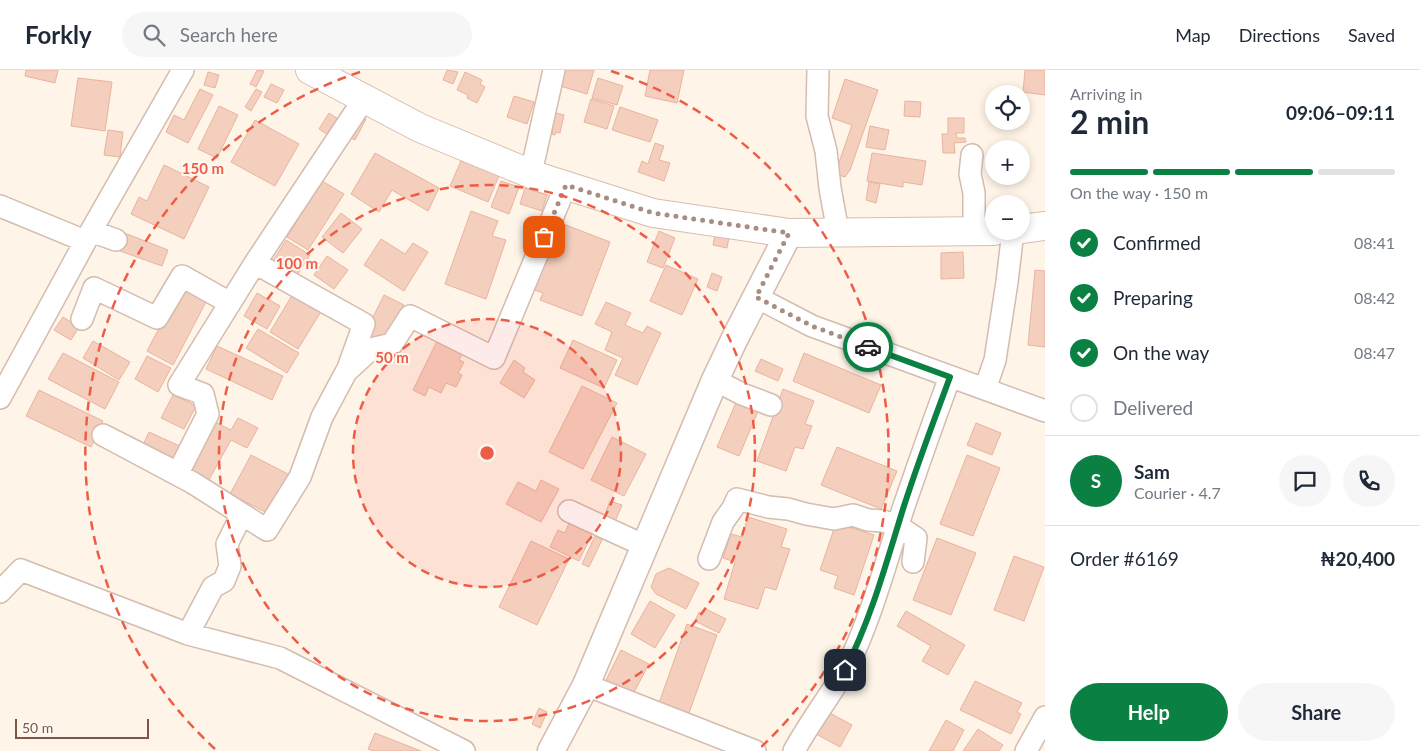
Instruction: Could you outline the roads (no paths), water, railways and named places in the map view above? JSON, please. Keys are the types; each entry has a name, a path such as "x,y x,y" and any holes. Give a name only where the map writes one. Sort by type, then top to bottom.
{"main road":[{"path":"310,70 420,128 531,173 653,213 789,233 984,231"},
{"path":"1030,227 1045,226"}],"street":[{"path":"0,398 88,236 183,70"},
{"path":"531,173 554,70"},
{"path":"818,70 817,116 826,151 838,232"},
{"path":"188,634 213,587 224,581 230,566 227,544 242,514 193,483 103,435 178,473 208,414 203,394 179,385 255,264 364,99"},
{"path":"972,155 970,174 984,231"},
{"path":"346,372 371,349 392,344 410,316 494,358 566,185"},
{"path":"0,206 88,236 116,240"},
{"path":"551,751 586,685 715,380 789,233"},
{"path":"985,389 995,360 1012,240"},
{"path":"193,483 267,530 300,477 322,416 346,372 364,324 255,264"},
{"path":"82,320 94,288 157,318 182,276 230,303"},
{"path":"756,297 812,326 1045,411"},
{"path":"794,751 838,683 858,644 886,570 898,526 950,377"},
{"path":"715,380 742,394 771,405"},
{"path":"709,559 723,522 733,508 737,498 768,507 788,509 834,519 853,515 898,526 916,538 913,562"},
{"path":"569,511 645,546"},
{"path":"0,592 21,570 188,634 280,658 464,751"},
{"path":"586,685 754,751"},
{"path":"1026,751 1045,717"}]}
